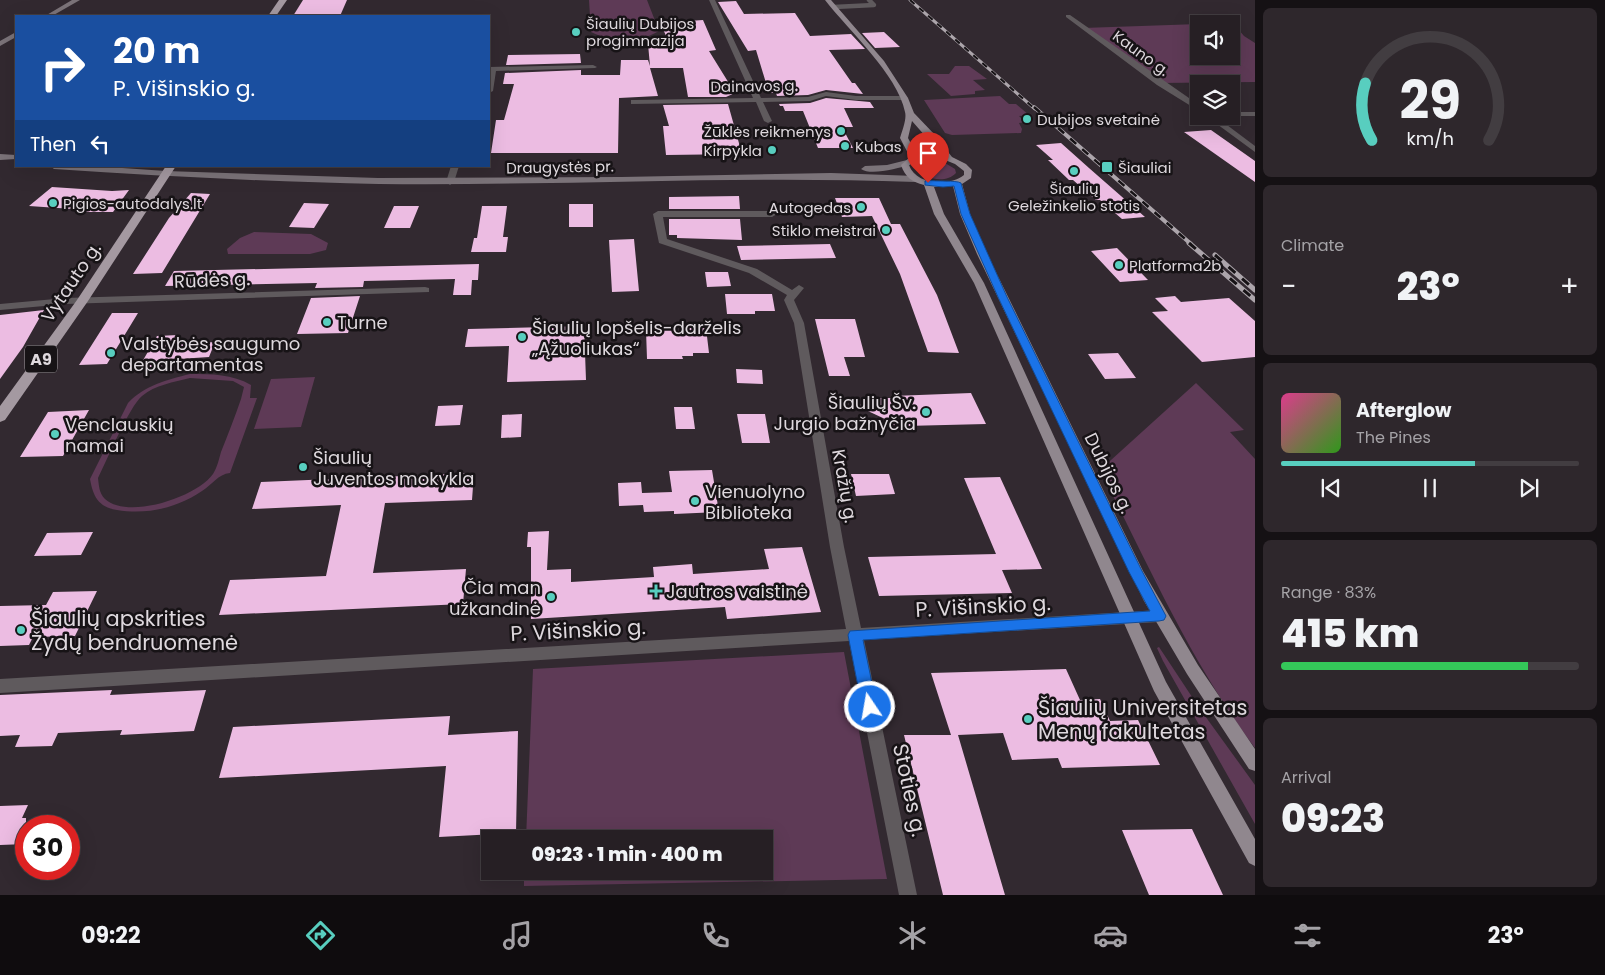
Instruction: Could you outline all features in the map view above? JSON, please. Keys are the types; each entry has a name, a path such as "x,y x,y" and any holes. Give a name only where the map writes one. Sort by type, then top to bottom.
{"highway":[{"path":"273,15 283,0"},
{"name":"Vytauto g.","path":"0,418 82,301 169,170"}],"main road":[{"path":"50,15 77,0"},
{"path":"828,0 882,62 904,98 910,114 949,158"},
{"path":"0,44 15,35"},
{"path":"910,114 904,138 915,158"},
{"path":"0,156 15,157"},
{"path":"934,156 949,158 961,163 969,173 966,179 957,183 943,185 922,181 906,171 906,163 915,158 934,156"},
{"name":"Draugystės pr.","path":"83,167 452,174 887,168 906,163"},
{"path":"0,164 15,164"},
{"name":"Draugystės pr.","path":"211,167 309,172 831,176 922,181"},
{"path":"922,181 979,283 1160,686 1255,857"},
{"name":"Dubijos g.","path":"957,183 966,214 998,288 1131,563 1159,616 1210,700 1255,763"}],"street":[{"path":"712,0 768,122"},
{"name":"Kauno g.","path":"1068,16 1152,78 1190,103"},
{"path":"491,68 593,68"},
{"name":"Dainavos g.","path":"634,102 810,99 818,95 834,94 856,98 904,98"},
{"path":"1240,114 1255,114"},
{"path":"1222,125 1255,150"},
{"name":"Kražių g.","path":"772,214 658,214 662,241 753,270 797,292 790,300 799,323 837,547 855,635"},
{"name":"Rūdės g.","path":"0,307 82,301 425,290"},
{"name":"P. Višinskio g.","path":"0,686 1159,616"},
{"name":"Stoties g.","path":"855,635 908,895"}],"lane":[{"path":"834,7 874,5 869,0"}],"shaded area":[{"path":"589,0 647,0 659,31 634,40 617,40 600,36 591,32"},
{"path":"1190,24 1190,65 1240,65 1240,31 1255,43 1255,82 1240,82 1240,75 1190,75 1190,83 1160,83 1083,28"},
{"path":"955,66 969,66 987,79 973,80 985,90 975,91 975,94 951,96 927,74 949,74"},
{"path":"1000,96 1009,104 1016,104 1029,115 1019,116 1025,122 1019,123 1022,129 1021,133 952,135 945,133 924,100"},
{"path":"938,161 955,169 956,173 947,178 936,179 925,176 916,170 916,167 923,162"},
{"path":"254,232 311,234 328,243 326,250 310,254 228,254 227,249 240,238"},
{"path":"190,374 222,375 244,381 251,385 250,398 257,398 230,473 219,478 206,489 192,497 161,509 139,512 111,509 105,506 95,495 90,479 128,403 149,387","holes":["190,378 233,381 244,387 241,399 216,469 205,483 178,498 145,506 129,507 116,505 103,497 100,492 98,478 125,422 142,396 159,387"]},
{"path":"315,377 301,427 254,429 271,379"},
{"path":"1196,383 1244,430 1230,432 1255,459 1255,748 1232,716 1190,647 1100,470"},
{"path":"1159,647 1200,709 1255,785 1255,824 1163,661 1157,648"},
{"path":"844,652 887,879 524,886 524,880 773,880 773,830 526,830 533,669"}],"building":[{"path":"303,0 347,0 340,15 294,15"},
{"path":"736,1 744,14 795,13 810,36 851,34 865,49 829,50 852,83 855,83 863,94 826,90 808,95 777,96 776,93 769,93 756,50 748,51 718,2"},
{"path":"703,20 716,50 709,51 735,93 726,97 688,97 683,68 650,68 658,96 619,98 618,153 491,153 496,120 504,120 514,84 503,84 505,73 581,70 581,75 620,75 621,60 648,60 650,66 648,44 670,44 660,23"},
{"path":"884,32 900,47 875,48 862,33"},
{"path":"580,54 581,63 506,65 508,55"},
{"path":"826,98 870,102 874,108 844,108 853,127 842,127 853,148 818,148 803,111 785,111 783,106 779,104 810,103"},
{"path":"728,104 742,154 666,155 663,126 669,126 663,105"},
{"path":"1211,130 1255,161 1255,182 1184,132"},
{"name":"Šiaulių Geležinkelio stotis","path":"1061,143 1145,217 1122,219 1073,180 1069,180 1048,160 1053,160 1036,145"},
{"path":"52,187 112,191 129,190 113,212 85,212 87,210 29,206"},
{"path":"191,193 210,194 162,273 133,274 169,218"},
{"path":"739,196 740,209 669,209 669,197"},
{"path":"835,198 879,198 891,224 900,224 937,295 959,353 928,352 900,274 872,216 842,217"},
{"path":"304,203 329,204 314,228 289,227"},
{"path":"569,204 593,204 593,227 569,227"},
{"path":"394,206 419,206 410,228 384,228"},
{"path":"482,206 507,206 503,237 508,237 506,252 471,252 474,238 477,238"},
{"path":"669,219 740,219 742,240 677,238 677,235 669,235"},
{"path":"634,239 639,291 612,292 609,240"},
{"path":"830,244 836,258 741,260 737,246"},
{"name":"Platforma2b","path":"1117,248 1148,280 1120,282 1091,251"},
{"path":"479,264 478,280 472,280 471,295 453,295 455,279 364,281 363,287 315,288 317,283 165,286 174,271"},
{"path":"705,272 728,272 731,286 707,287"},
{"path":"725,294 772,294 775,311 755,311 755,314 727,314"},
{"name":"Turne","path":"360,296 348,333 297,334 311,298"},
{"path":"1175,296 1181,302 1229,298 1255,321 1255,357 1202,362 1152,312 1168,311 1155,298"},
{"path":"44,310 23,347 0,379 0,315"},
{"path":"112,313 138,313 107,364 79,365"},
{"path":"815,319 855,319 865,357 844,357 850,376 829,376"},
{"path":"584,326 586,380 507,382 509,346 465,347 468,329"},
{"path":"681,328 706,328 709,353 693,353 693,356 682,356 683,359 647,359 646,330 681,330"},
{"path":"178,335 173,345 215,342 209,357 164,360 160,369 138,369 157,336"},
{"path":"1118,353 1136,378 1105,379 1088,354"},
{"path":"736,369 762,370 763,384 737,383"},
{"name":"Šiaulių Šv. Jurgio bažnyčia","path":"971,393 986,424 887,425 885,419 855,405 879,404 877,398 894,398 893,396"},
{"path":"463,405 460,425 435,426 438,406"},
{"path":"674,407 692,407 695,429 676,429"},
{"name":"Venclauskių namai","path":"89,410 63,456 20,457 48,412"},
{"path":"522,414 521,437 501,438 502,415"},
{"path":"737,414 765,414 770,443 742,443"},
{"name":"Vienuolyno Biblioteka","path":"712,470 719,512 674,514 674,511 644,512 643,505 619,506 618,483 641,482 642,493 672,492 669,471"},
{"path":"474,473 472,500 385,503 373,573 466,569 463,604 219,615 230,580 326,576 341,505 252,509 261,482"},
{"path":"851,474 889,474 895,494 856,496"},
{"path":"1000,477 1042,569 1002,570 1012,593 879,596 868,557 996,554 964,478"},
{"path":"549,531 547,570 571,569 571,582 654,577 653,567 692,564 693,574 769,569 764,549 802,547 821,612 727,619 725,607 531,619 531,547 527,547 528,532"},
{"path":"93,532 81,555 34,556 47,533"},
{"path":"97,591 75,636 33,637 29,645 0,646 0,606 46,605 53,592"},
{"name":"Šiaulių Universitetas Menų fakultetas","path":"1066,669 1080,700 1100,699 1110,721 1138,720 1160,765 1062,768 1058,758 1012,760 1003,733 958,735 1005,895 943,895 904,735 951,735 931,673"},
{"path":"112,690 110,695 206,690 194,731 120,735 122,730 58,733 52,746 15,747 20,735 0,736 0,695"},
{"path":"450,716 448,735 518,731 516,830 481,830 481,835 439,837 446,766 219,778 233,727"},
{"path":"28,805 23,815 15,815 15,844 0,845 0,806"},
{"path":"1192,829 1223,895 1149,895 1122,830"}],"railway":[{"path":"910,0 1035,109"},
{"path":"1034,107 1191,244"},
{"path":"1189,243 1255,300"},
{"path":"1215,255 1255,290"}],"place":[{"name":"Šiaulių Dubijos progimnazija","path":"576,32"},
{"name":"Dubijos svetainė","path":"1027,119"},
{"name":"Žūklės reikmenys","path":"841,131"},
{"name":"Kubas","path":"845,146"},
{"name":"Kirpykla","path":"772,150"},
{"name":"Šiauliai","path":"1107,167"},
{"name":"Šiaulių Geležinkelio stotis","path":"1074,171"},
{"name":"Pigios-autodalys.lt","path":"53,203"},
{"name":"Autogedas","path":"861,207"},
{"name":"Stiklo meistrai","path":"886,230"},
{"name":"Platforma2b","path":"1119,265"},
{"name":"Turne","path":"327,322"},
{"name":"Šiaulių lopšelis-darželis „Ąžuoliukas“","path":"522,337"},
{"name":"Valstybės saugumo departamentas","path":"111,353"},
{"name":"Šiaulių Šv. Jurgio bažnyčia","path":"926,412"},
{"name":"Venclauskių namai","path":"55,434"},
{"name":"Šiaulių Juventos mokykla","path":"303,467"},
{"name":"Vienuolyno Biblioteka","path":"695,501"},
{"name":"Jautros vaistinė","path":"656,591"},
{"name":"Čia man užkandinė","path":"551,597"},
{"name":"Šiaulių apskrities Žydų bendruomenė","path":"21,630"},
{"name":"Šiaulių Universitetas Menų fakultetas","path":"1028,719"}],"route":[{"path":"870,707 855,635 1159,616 1002,297 966,214 957,183 943,185 928,183"}]}
